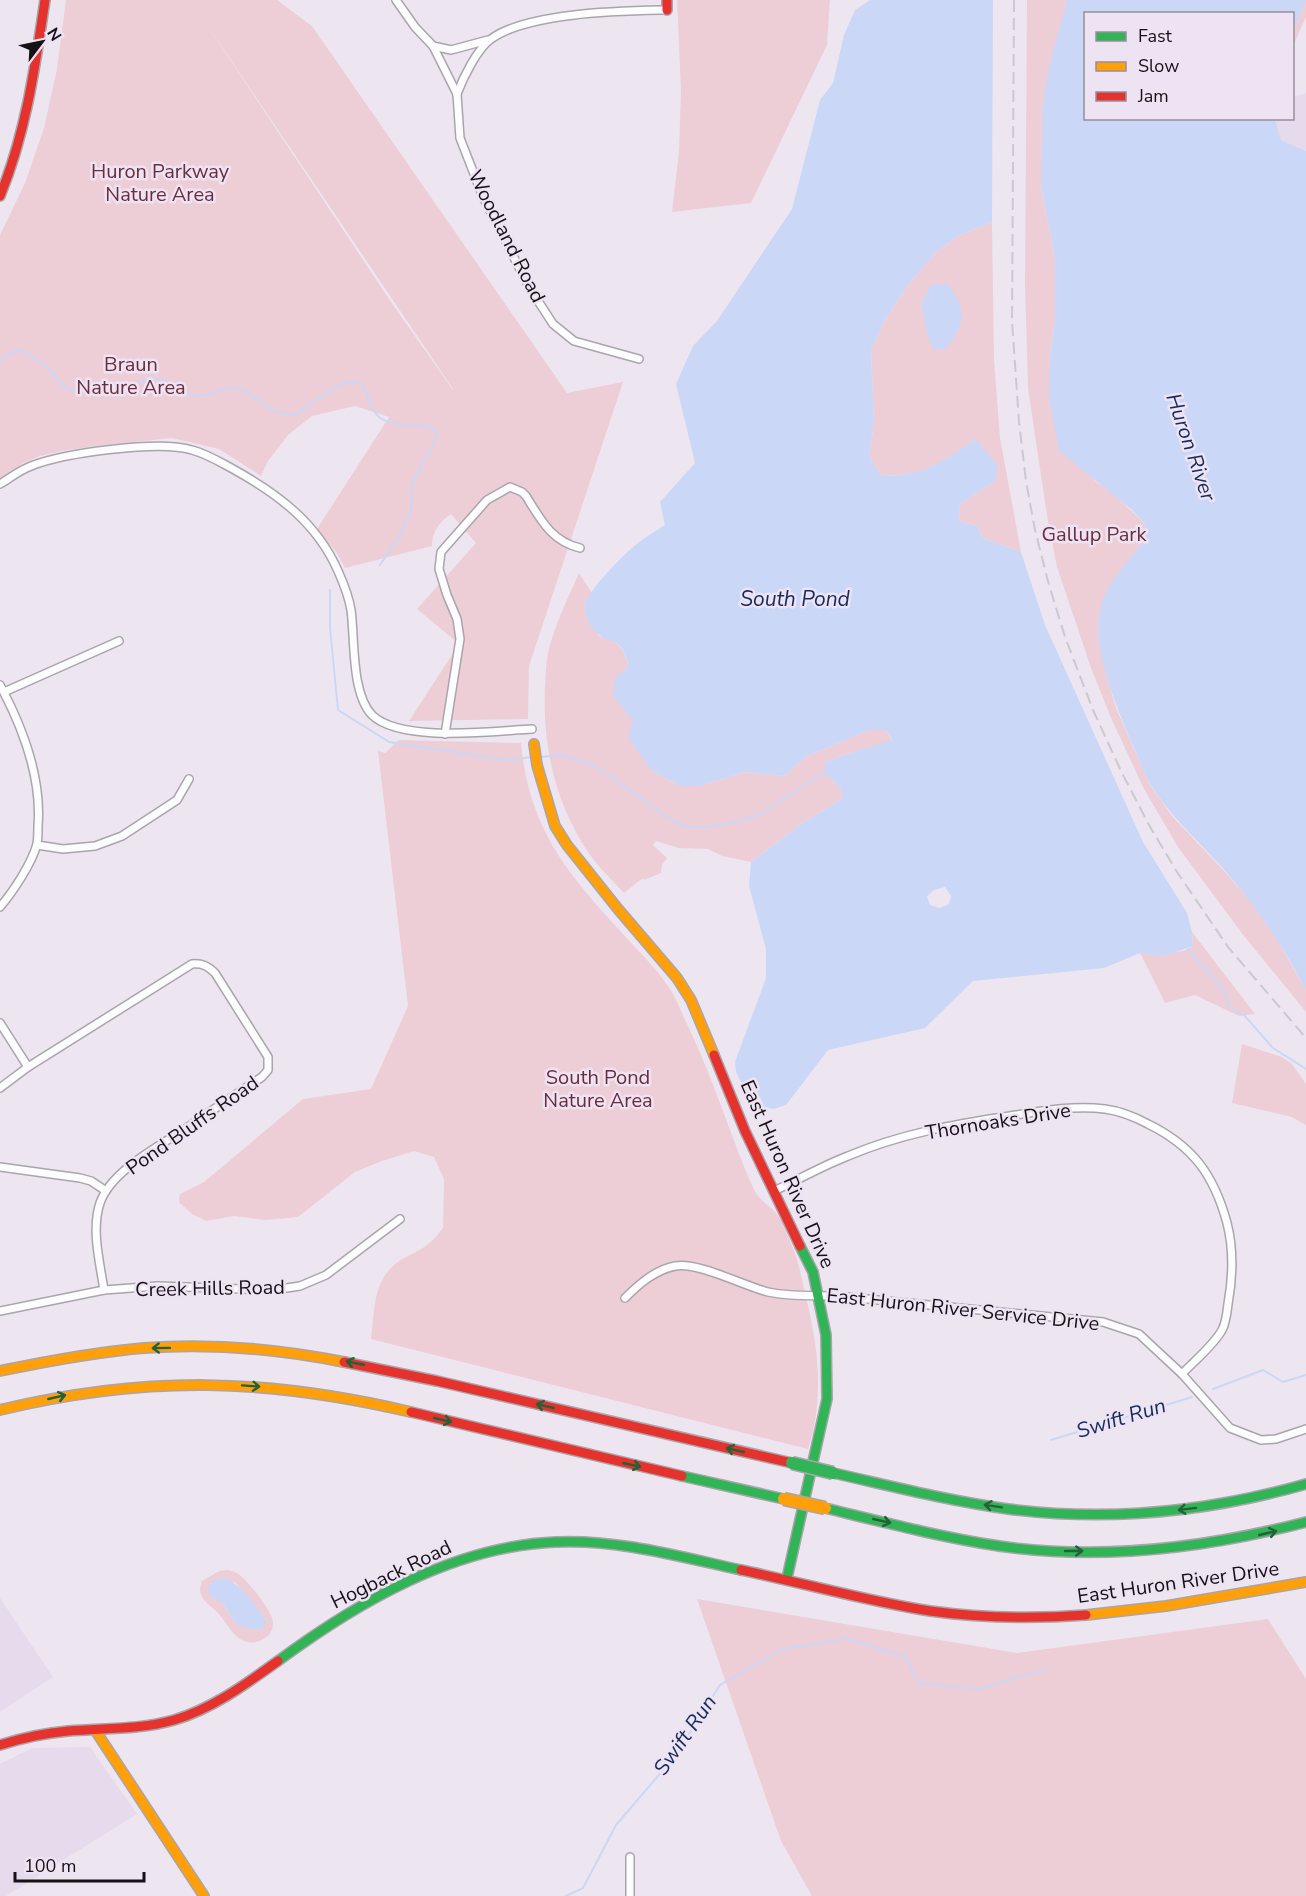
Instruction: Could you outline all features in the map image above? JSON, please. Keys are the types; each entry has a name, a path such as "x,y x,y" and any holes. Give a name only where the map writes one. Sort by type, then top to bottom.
{"main road":[{"path":"0,196 26,120 45,0"},
{"name":"East Huron River Drive","path":"534,744 537,765 555,825 567,845 677,978 691,1000 746,1131 813,1272 826,1335 826,1399 822,1427 787,1578 930,1610 970,1616 1024,1618 1132,1612 1306,1582"},
{"path":"0,1371 70,1357 146,1348 237,1347 309,1354 437,1381 959,1501 1059,1514 1112,1515 1193,1508 1248,1499 1306,1484"},
{"path":"0,1410 71,1394 135,1386 209,1383 288,1389 350,1399 958,1539 1058,1551 1120,1551 1185,1547 1260,1535 1306,1522"},
{"name":"Hogback Road","path":"0,1745 31,1735 147,1725 188,1716 247,1682 321,1630 370,1601 446,1566 472,1557 525,1545 555,1542 621,1547 787,1578"},
{"path":"95,1730 204,1896"}],"street":[{"name":"Woodland Road","path":"396,0 415,27 433,46 457,94 460,138 483,198 529,287 553,324 573,341 639,359"},
{"path":"433,46 451,50 470,46 533,21 667,5"},
{"path":"457,94 464,75 490,39"},
{"path":"0,484 29,466 52,459 159,446 191,449 213,458 265,487 302,517 326,548 339,572 350,608 355,664 362,697 372,715 390,725 445,734 532,729"},
{"path":"445,734 460,639 457,619 439,569 441,552 487,500 510,487 526,496 551,533 566,545 580,548"},
{"path":"0,908 23,875 37,845 39,807 35,775 27,747 2,689 119,641"},
{"path":"37,845 63,849 95,846 122,836 177,800 189,779"},
{"name":"Pond Bluffs Road","path":"0,1088 28,1067 192,964 199,963 209,966 215,973 262,1047 269,1063 268,1071 262,1077 138,1160 118,1176 106,1191 99,1204 96,1223 104,1290"},
{"path":"0,1023 28,1067"},
{"name":"Thornoaks Drive","path":"774,1191 848,1156 912,1134 943,1127 1043,1111 1085,1108 1107,1110 1137,1118 1176,1140 1197,1160 1218,1193 1231,1241 1233,1261 1231,1290 1222,1330 1182,1374"},
{"path":"0,1167 80,1178 91,1181 106,1191"},
{"name":"Creek Hills Road","path":"0,1311 104,1290 158,1286 273,1290 300,1286 326,1275 400,1219"},
{"name":"East Huron River Service Drive","path":"625,1298 640,1283 655,1273 676,1266 693,1267 770,1292 1104,1322 1139,1335 1182,1374 1230,1428 1261,1440 1276,1439 1306,1429"},
{"path":"630,1857 630,1896"}],"shaded area":[{"path":"1306,93 1306,151 1281,140 1275,120 1294,120 1294,97"},
{"path":"0,1598 53,1677 0,1712"},
{"path":"90,1747 137,1814 6,1896 0,1896 0,1764 32,1748"}],"green space":[{"path":"66,0 277,0 312,26 567,393 623,382 529,666 528,719 409,721 459,644 417,609 476,543 451,514 437,528 432,546 345,568 337,553 317,529 389,417 355,406 312,416 288,435 268,461 261,476 219,449 172,438 87,447 40,456 23,463 0,478 0,235 25,183 44,128 57,69","holes":["199,13 453,389 391,302"]},
{"path":"677,0 830,0 827,45 751,203 672,212 679,151 681,91"},
{"name":"Gallup Park","path":"1027,0 1306,0 1306,17 1294,44 1294,12 1084,12 1084,22 1041,186 1055,259 1055,319 1050,356 1095,481 1114,494 1145,524 1146,538 1133,556 1098,624 1106,674 1116,708 1150,785 1172,816 1252,903 1275,936 1306,990 1306,1012 1244,936 1178,847 1144,789 1091,668 1057,567 1047,516 1028,388 1025,284"},
{"path":"992,222 994,360 1000,438 1021,552 983,538 977,526 959,521 960,504 995,481 976,440 953,455 909,474 881,475 869,457 874,423 871,350 885,319 908,285 936,252 960,235"},
{"path":"579,573 592,593 585,604 599,636 618,645 626,657 628,663 625,670 633,721 651,770 680,786 700,786 744,772 784,776 807,756 869,730 886,730 892,741 825,762 843,798 801,824 751,862 722,856 708,849 679,848 656,841 653,845 667,858 662,865 661,873 644,880 643,878 624,893 588,852 567,814 553,772 546,730 545,686 550,645"},
{"name":"South Pond Nature Area","path":"399,740 521,743 532,801 554,848 585,891 654,968 673,993 704,1061 751,1184 759,1197 780,1218 798,1265 810,1312 818,1371 817,1410 808,1449 371,1339 375,1301 385,1275 399,1261 429,1243 443,1228 444,1179 434,1157 414,1151 355,1172 298,1217 266,1220 234,1216 206,1221 192,1214 179,1202 180,1194 204,1182 303,1099 371,1089 408,1006 378,751 385,753"},
{"path":"1192,932 1255,1014 1239,1016 1195,995 1165,1003 1140,953 1164,956 1183,951 1193,946"},
{"path":"1242,1044 1282,1057 1292,1064 1306,1084 1306,1125 1292,1117 1232,1103"},
{"path":"219,1571 236,1572 258,1595 273,1621 273,1627 267,1637 257,1642 246,1642 240,1639 205,1601 200,1591 202,1581","holes":["234,1581 266,1620 236,1624 223,1603"]},
{"path":"697,1599 1017,1653 1268,1619 1306,1679 1306,1896 812,1896 781,1841"}],"water":[{"name":"South Pond","path":"870,0 993,0 992,222 960,235 936,252 908,285 885,319 871,350 874,423 869,457 881,475 908,474 942,461 976,439 998,466 995,481 960,504 959,521 977,526 983,538 1021,552 1045,625 1143,842 1187,913 1193,946 1164,956 1140,953 1104,968 973,981 925,1028 828,1050 786,1105 773,1109 764,1107 760,1097 745,1090 736,1072 735,1062 766,978 766,949 749,886 751,862 801,824 843,798 840,788 824,772 825,762 892,740 886,730 869,730 807,756 784,776 744,772 700,786 680,786 651,770 628,737 633,721 613,695 615,678 625,670 628,663 625,654 617,644 599,635 592,628 586,615 585,605 592,591 616,563 638,543 665,525 660,502 695,463 676,384 693,346 717,321 792,209 820,100 833,83 844,35 855,10","holes":["945,887 951,896 949,904 940,908 930,905 927,896 934,890"]},
{"name":"Huron River","path":"1067,0 1306,0 1294,30 1294,12 1084,12 1084,120 1275,120 1281,140 1306,151 1306,990 1280,944 1260,915 1227,873 1188,832 1152,787 1121,718 1102,659 1098,622 1101,606 1109,587 1146,538 1145,524 1131,509 1059,451 1049,398 1050,356 1055,319 1055,259 1041,186 1043,102 1049,67"},
{"path":"946,283 958,300 961,309 960,325 944,350 934,349 928,338 921,303 931,285"},
{"path":"225,1578 243,1590 257,1608 266,1620 263,1628 251,1629 236,1624 223,1603 210,1596 208,1588 211,1583"}],"waterway":[{"path":"0,361 8,354 21,350 46,366 69,389 121,396 149,377 166,381 180,392 197,396 231,387 247,392 273,411 296,415 330,390 350,382 358,383 364,388 379,417 397,424 430,426 437,434 433,447 412,485 411,509 401,533 380,565"},
{"path":"330,590 330,628 338,710 389,742 506,760 534,757"},
{"path":"540,757 563,755 591,764 668,818 686,827 706,827 736,822 763,813 824,772"},
{"name":"Swift Run","path":"1188,949 1223,989 1230,1007 1244,1015 1273,1048 1306,1069"},
{"name":"Swift Run","path":"1213,1389 1263,1370 1283,1382 1306,1375"},
{"name":"Swift Run","path":"1051,1440 1192,1397"},
{"name":"Swift Run","path":"566,1896 583,1888 616,1825 676,1755 720,1685 782,1649 849,1639 906,1657 918,1683 979,1689 1046,1669"}],"railway":[{"path":"1014,0 1012,321 1019,422 1026,481 1049,585 1065,637 1093,710 1149,825 1177,872 1228,947 1306,1038"}],"traffic: fast":[{"path":"787,1578 827,1399 826,1335 813,1272 800,1246"},
{"path":"792,1463 833,1473"},
{"path":"833,1473 986,1506 1083,1515 1195,1508 1232,1502 1306,1484"},
{"path":"682,1476 784,1499"},
{"path":"825,1508 912,1529 999,1546 1076,1552 1115,1552 1192,1545 1306,1522"},
{"path":"278,1661 341,1618 409,1581 481,1554 518,1546 556,1542 603,1543 649,1550 741,1570"}],"traffic: slow":[{"path":"534,744 537,765 555,826 567,845 618,909 677,978 691,1000 714,1055"},
{"path":"0,1371 90,1354 194,1346 245,1348 344,1362"},
{"path":"0,1410 105,1391 156,1386 206,1385 306,1392 411,1412"},
{"path":"784,1499 825,1508"},
{"path":"1086,1615 1166,1606 1306,1582"},
{"path":"95,1730 204,1896"}],"traffic: jam":[{"path":"0,196 23,124 45,0"},
{"path":"667,0 667,10"},
{"path":"714,1055 745,1131 800,1246"},
{"path":"344,1362 437,1381 792,1463"},
{"path":"411,1412 682,1476"},
{"path":"741,1570 930,1611 1008,1617 1086,1615"},
{"path":"0,1745 51,1733 134,1727 174,1720 215,1703 278,1661"}],"park label":[{"name":"Huron Parkway Nature Area","path":"160,182"},
{"name":"Braun Nature Area","path":"131,376"}]}
